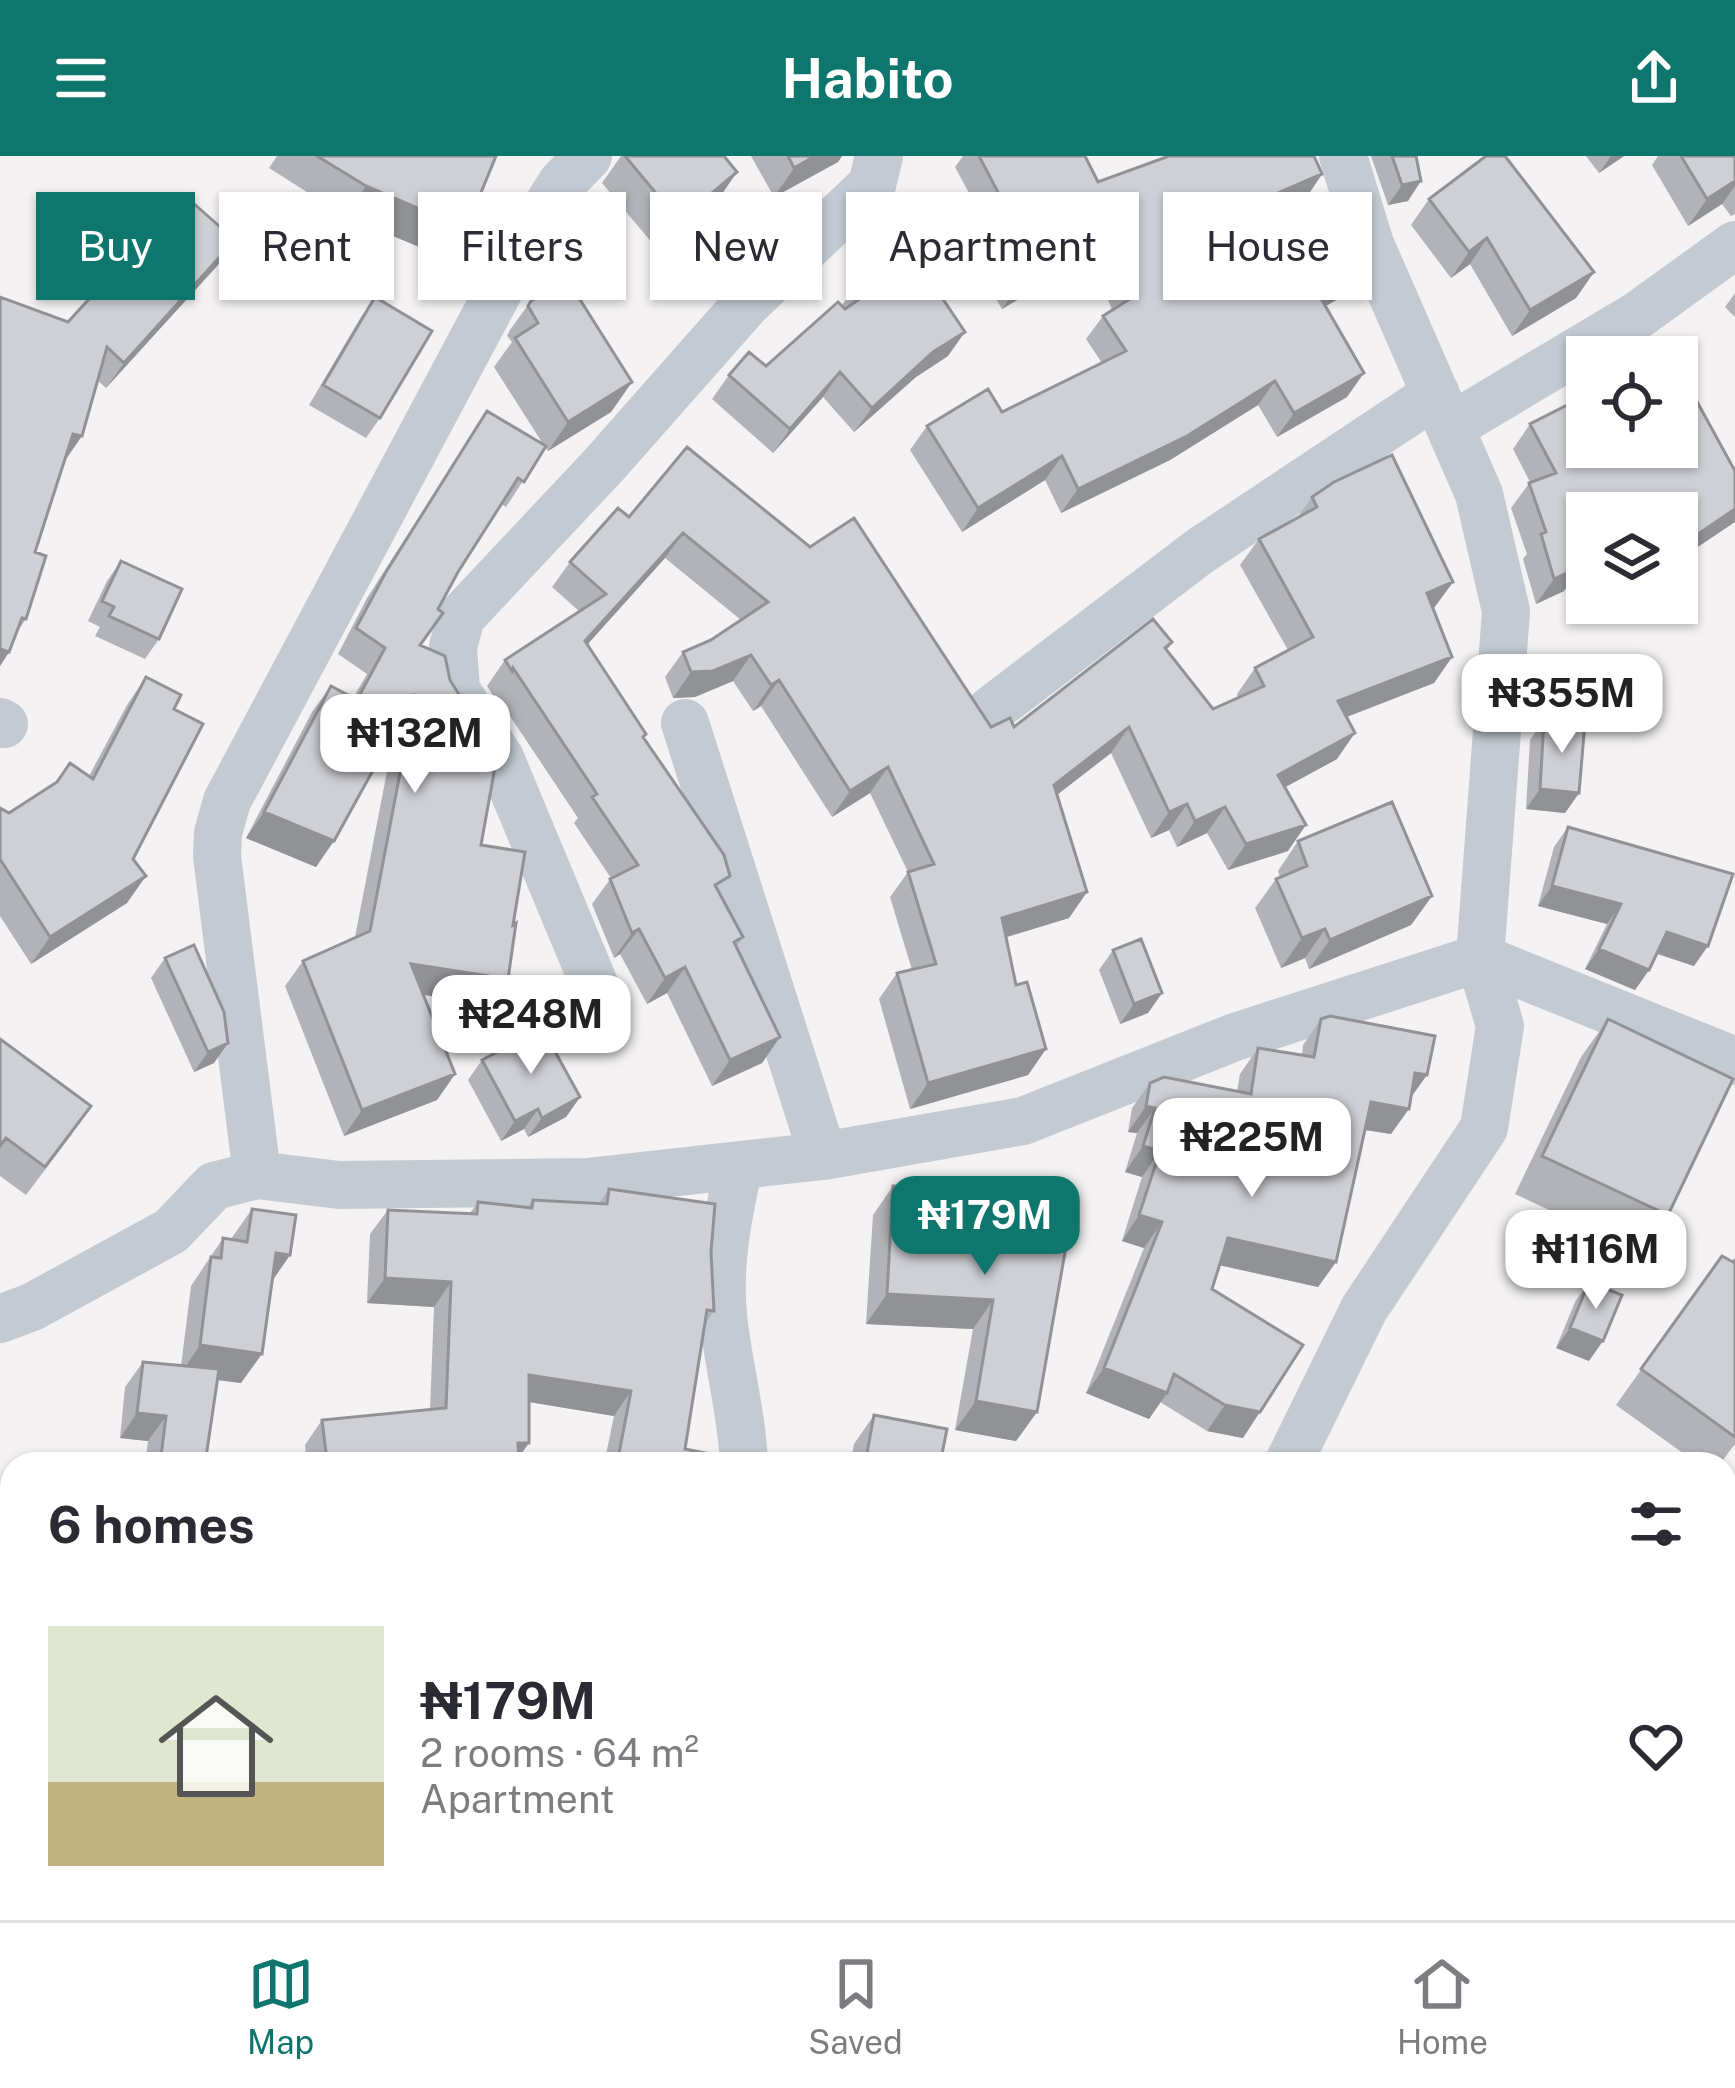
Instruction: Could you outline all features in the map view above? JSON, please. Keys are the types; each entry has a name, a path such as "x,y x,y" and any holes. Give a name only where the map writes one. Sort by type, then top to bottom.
{"street":[{"path":"257,1174 217,856 227,801 521,249 561,184 588,156"},
{"path":"602,1003 500,758 456,690 454,647 460,617 603,466 746,304 872,184 879,156"},
{"path":"1294,1452 1364,1309 1484,1128 1500,1025 1480,958 1506,611 1479,494 1370,244 1342,156"},
{"path":"991,710 1200,551 1443,410 1638,315 1735,245"},
{"path":"685,723 823,1156"},
{"path":"0,1319 32,1307 171,1231 214,1186 257,1174 339,1185 587,1182 823,1156 1024,1121 1235,1036 1480,958 1735,1061"},
{"path":"739,1166 723,1239 723,1315 744,1452"}],"building":[{"path":"317,156 496,156 481,192 418,192 418,208 394,198 394,192 366,186"},
{"path":"625,156 724,156 737,172 713,192 655,192"},
{"path":"788,156 815,156 794,168"},
{"path":"979,156 1085,156 1098,182 1169,156 1314,156 1322,174 1280,192 1163,192 1163,300 1322,300 1364,373 1294,413 1275,381 1187,436 1078,489 1062,456 978,508 927,426 988,389 1002,412 1126,351 1103,316 1128,300 1139,300 1139,192 998,192"},
{"path":"1392,156 1416,156 1421,181 1402,185"},
{"path":"1486,156 1505,156 1594,272 1530,310 1487,238 1469,252 1429,199"},
{"path":"1681,156 1735,156 1735,181 1707,199"},
{"path":"195,205 219,226 219,258 195,284"},
{"path":"0,297 68,322 88,300 181,300 124,363 107,347 82,436 73,434 35,552 46,556 26,619 22,618 9,652 0,649"},
{"path":"373,300 432,331 380,418 323,385"},
{"path":"580,300 632,382 568,422 515,338 538,323 528,306 531,301"},
{"path":"858,300 944,300 965,332 933,352 872,408 840,372 790,429 729,375 749,352 766,366 838,302 845,309"},
{"path":"1698,403 1735,471 1735,509 1698,534 1698,492 1566,492 1566,573 1554,579 1541,534 1546,532 1529,483 1556,473 1530,424 1566,406 1566,468 1698,468"},
{"path":"487,411 546,446 524,482 518,478 458,572 438,609 443,613 420,645 445,656 450,680 497,756 481,845 525,852 508,979 411,964 455,1074 362,1110 303,961 370,931 415,694 334,841 264,812 331,686 357,700 385,648 356,628"},
{"path":"687,447 810,547 854,518 991,727 1010,718 1014,727 1153,619 1172,642 1165,648 1213,709 1264,686 1255,668 1313,637 1259,539 1317,507 1312,497 1334,482 1392,455 1453,582 1427,593 1452,657 1338,701 1355,733 1278,775 1306,825 1246,844 1225,807 1195,821 1187,804 1169,812 1129,727 1054,785 1087,892 1002,918 1016,985 1027,982 1046,1049 928,1083 897,973 936,964 908,872 934,864 888,767 850,791 779,680 771,685 751,655 713,671 691,672 683,652 711,640 768,602 683,533 585,641 646,734 643,737 724,855 730,876 715,885 743,937 734,942 780,1037 730,1060 685,967 665,978 639,929 632,933 610,879 638,865 592,797 597,794 505,660 606,594 570,562 618,508 629,517"},
{"path":"121,561 182,589 159,639 109,616 114,607 102,601"},
{"path":"146,677 181,695 174,709 203,724 133,859 146,876 50,937 0,859 0,808 9,813 57,782 70,763 93,779"},
{"path":"1544,720 1585,722 1579,793 1540,789"},
{"path":"1392,802 1432,896 1330,940 1325,929 1302,938 1276,879 1307,866 1298,841"},
{"path":"1568,827 1733,874 1708,946 1667,932 1649,970 1599,949 1621,904 1552,886"},
{"path":"1141,939 1162,993 1134,1004 1113,950"},
{"path":"194,945 224,1012 228,1043 208,1052 165,958"},
{"path":"1330,1016 1435,1036 1427,1075 1415,1073 1409,1109 1371,1102 1336,1262 1228,1238 1212,1289 1303,1345 1260,1412 1225,1405 1174,1374 1167,1393 1104,1368 1162,1222 1139,1215 1160,1151 1143,1146 1155,1108 1146,1106 1150,1083 1164,1077 1251,1094 1258,1048 1314,1057 1321,1019"},
{"path":"1608,1019 1733,1079 1668,1215 1542,1156"},
{"path":"542,1028 580,1097 542,1118 538,1109 515,1121 482,1060"},
{"path":"0,1039 91,1106 45,1167 6,1138 0,1146"},
{"path":"893,1186 964,1190 964,1199 1071,1218 1037,1412 976,1401 993,1300 887,1294"},
{"path":"609,1189 715,1204 714,1311 707,1310 685,1449 700,1452 619,1452 631,1391 529,1375 529,1443 518,1443 518,1452 326,1452 322,1420 446,1408 451,1282 385,1278 388,1210 477,1214 478,1202 532,1208 533,1200 607,1204"},
{"path":"252,1209 296,1215 290,1255 276,1253 262,1354 200,1345 211,1257 221,1258 223,1238 247,1242"},
{"path":"1722,1256 1735,1260 1735,1437 1641,1369"},
{"path":"1589,1282 1622,1295 1603,1341 1570,1328"},
{"path":"143,1362 219,1369 207,1452 162,1452 166,1416 137,1413"},
{"path":"874,1415 947,1429 942,1452 867,1452"}]}
